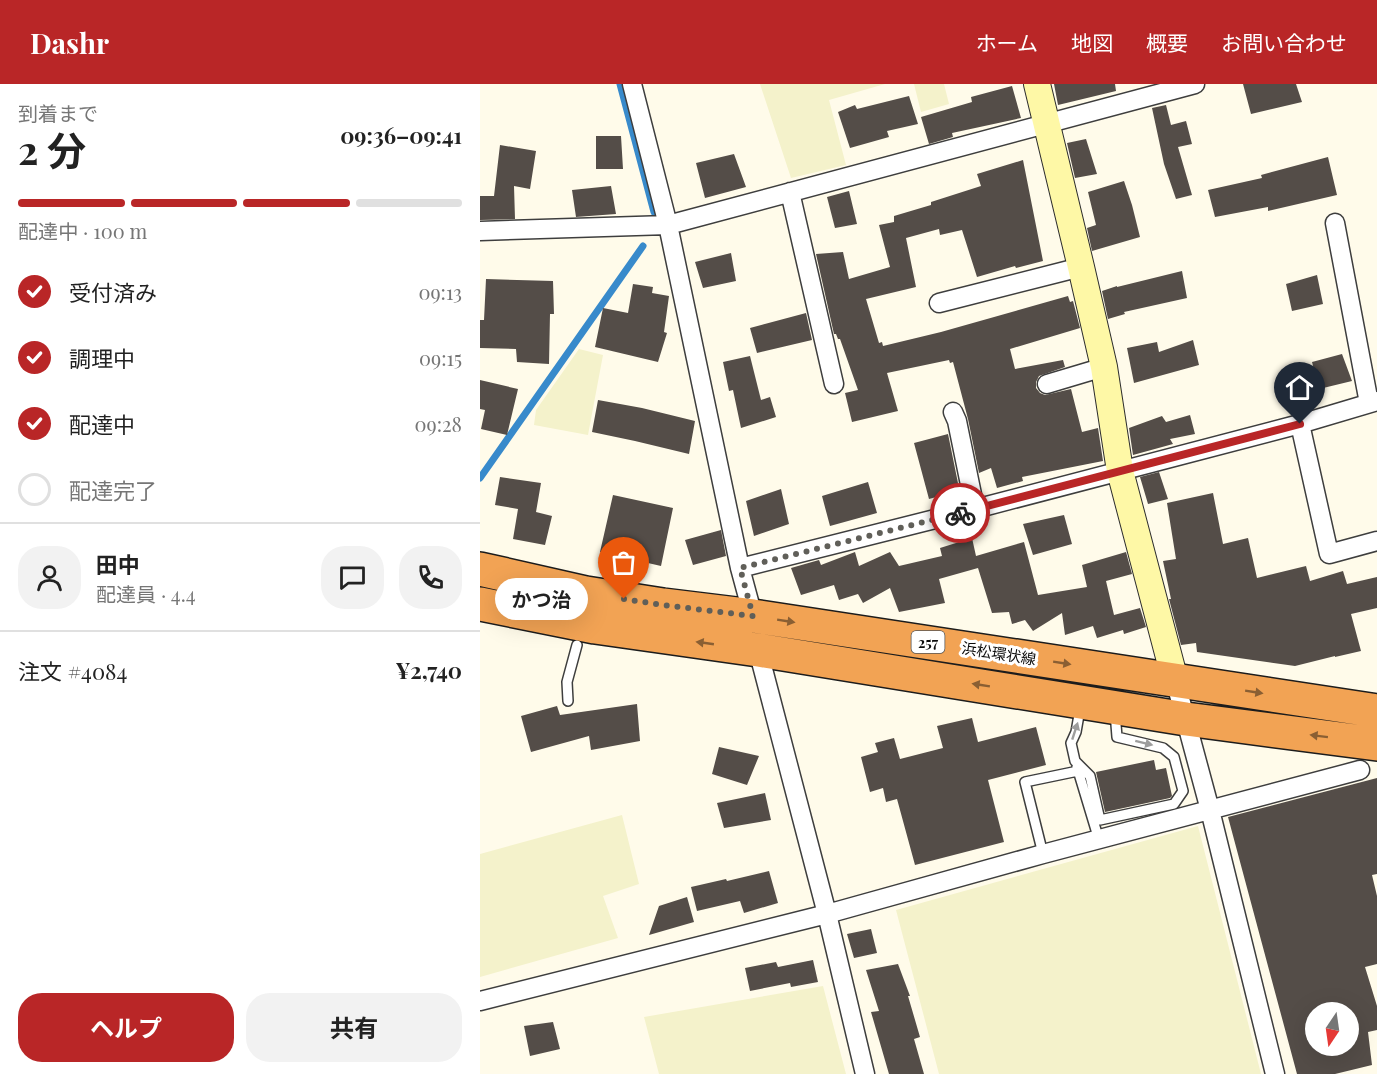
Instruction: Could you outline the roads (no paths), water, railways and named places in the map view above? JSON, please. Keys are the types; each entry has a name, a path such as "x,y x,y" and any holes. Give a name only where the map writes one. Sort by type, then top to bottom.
{"highway":[{"name":"浜松環状線","path":"480,569 586,592 663,605 753,616 1377,711"},
{"name":"257","path":"480,604 595,627 1114,706 1368,757"}],"street":[{"path":"632,84 668,225 740,568 753,616"},
{"path":"1036,84 1104,367 1120,471 1210,810 1275,1074"},
{"path":"480,231 668,225 1195,84"},
{"path":"790,192 834,384"},
{"path":"740,568 1300,424 1373,402 1335,223"},
{"path":"939,303 1081,267"},
{"path":"1047,384 1104,367"},
{"path":"953,412 957,421 975,509"},
{"path":"1300,424 1329,554 1377,541"},
{"path":"758,650 827,914 865,1074"},
{"path":"480,1001 827,914 1210,810 1368,757"}],"lane":[{"path":"568,701 567,682 577,645"},
{"path":"1082,701 1076,732 1071,743 1100,840"},
{"path":"1077,766 1090,776 1100,820 1174,804 1179,797 1183,790 1174,757 1163,748 1117,737 1114,706"},
{"path":"1043,854 1025,782 1077,766"}],"waterway":[{"path":"620,84 654,212"},
{"path":"480,478 643,246"}],"place":[{"name":"かつ治","path":"624,599"}]}
